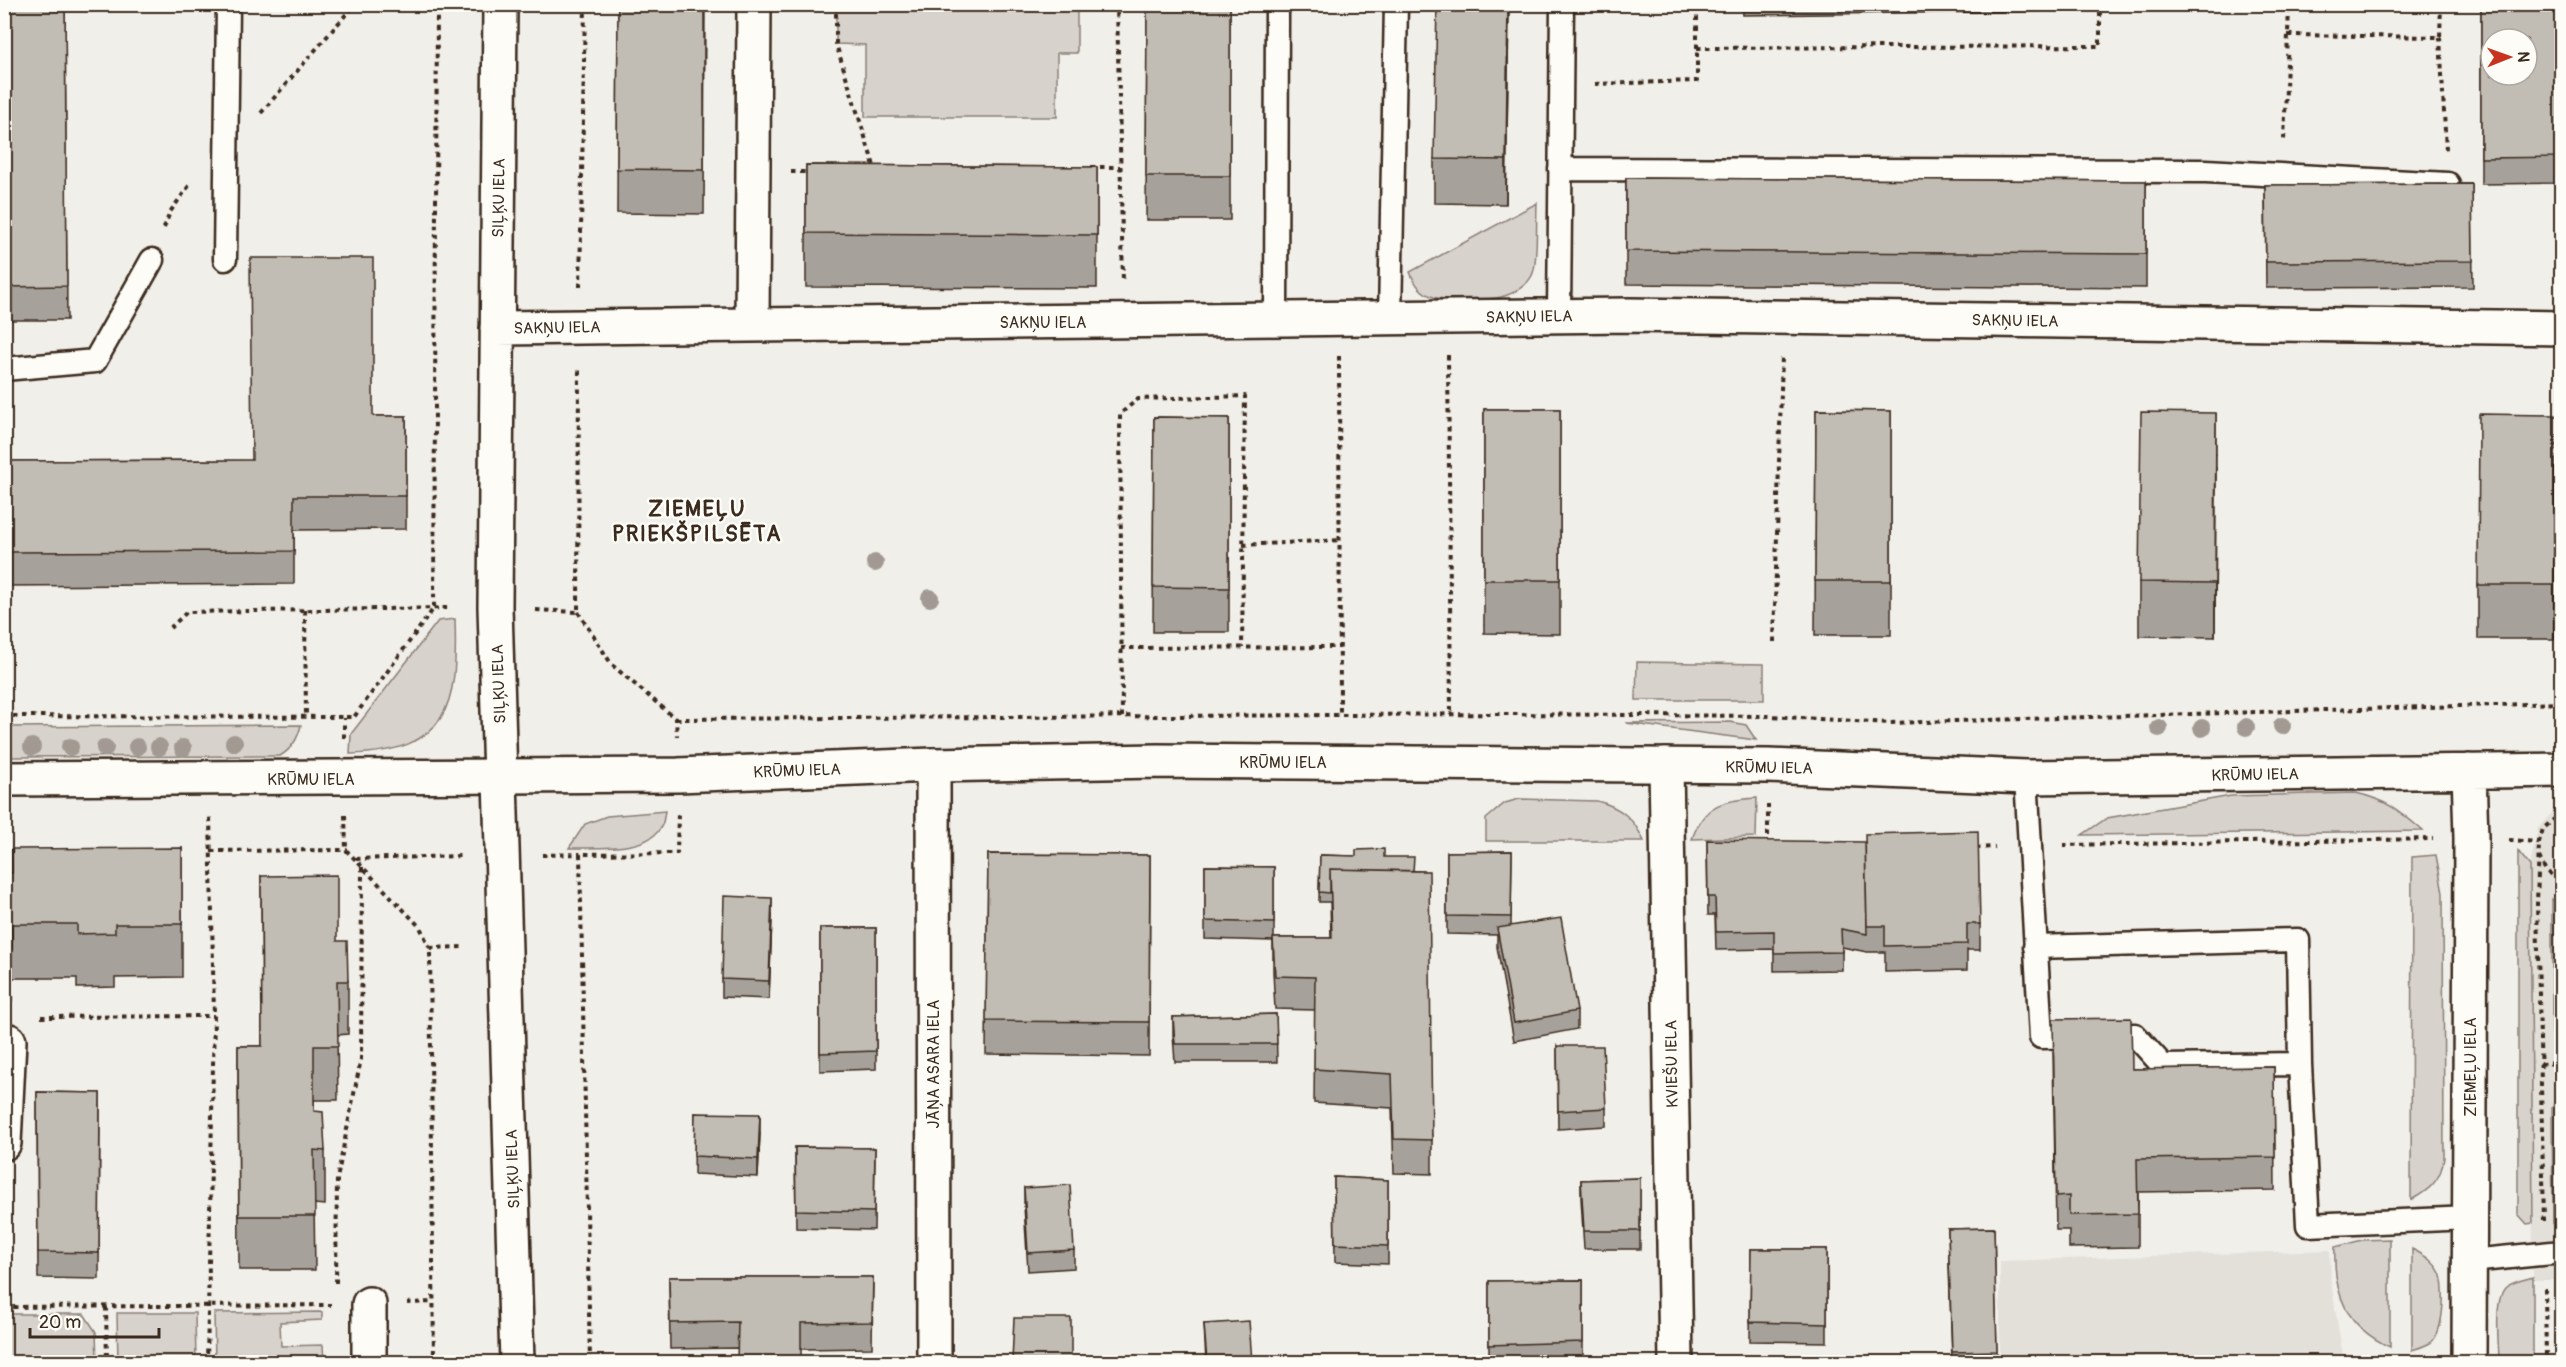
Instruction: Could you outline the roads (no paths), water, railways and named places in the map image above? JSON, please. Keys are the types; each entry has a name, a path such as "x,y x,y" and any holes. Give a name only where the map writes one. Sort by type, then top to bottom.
{"street":[{"name":"SIĻĶU IELA","path":"500,4 495,607 517,1362"},
{"path":"752,324 754,4"},
{"name":"SAKŅU IELA","path":"497,328 1559,315 2562,328"},
{"name":"KRŪMU IELA","path":"4,779 678,775 933,765 1157,761 1768,766 2026,777 2562,770"},
{"name":"JĀŅA ASARA IELA","path":"933,765 934,1362"},
{"name":"KVIEŠU IELA","path":"1666,765 1676,1362"},
{"name":"ZIEMEĻU IELA","path":"2469,771 2471,838 2469,1362"},
{"path":"4,1143 7,1041"},
{"path":"369,1304 369,1362"}],"lane":[{"path":"225,259 228,4"},
{"path":"1276,320 1277,4"},
{"path":"1390,318 1396,4"},
{"path":"1559,315 1562,4"},
{"path":"1560,169 2206,171 2448,184"},
{"path":"4,369 95,361 152,260"},
{"path":"2026,777 2041,1037 2135,1035 2163,1066 2300,1064"},
{"path":"2036,947 2298,940 2300,1064 2308,1225 2470,1218"},
{"path":"2470,1261 2553,1253"}],"district":[{"name":"ZIEMEĻU PRIEKŠPILSĒTA","path":"697,520"}]}
